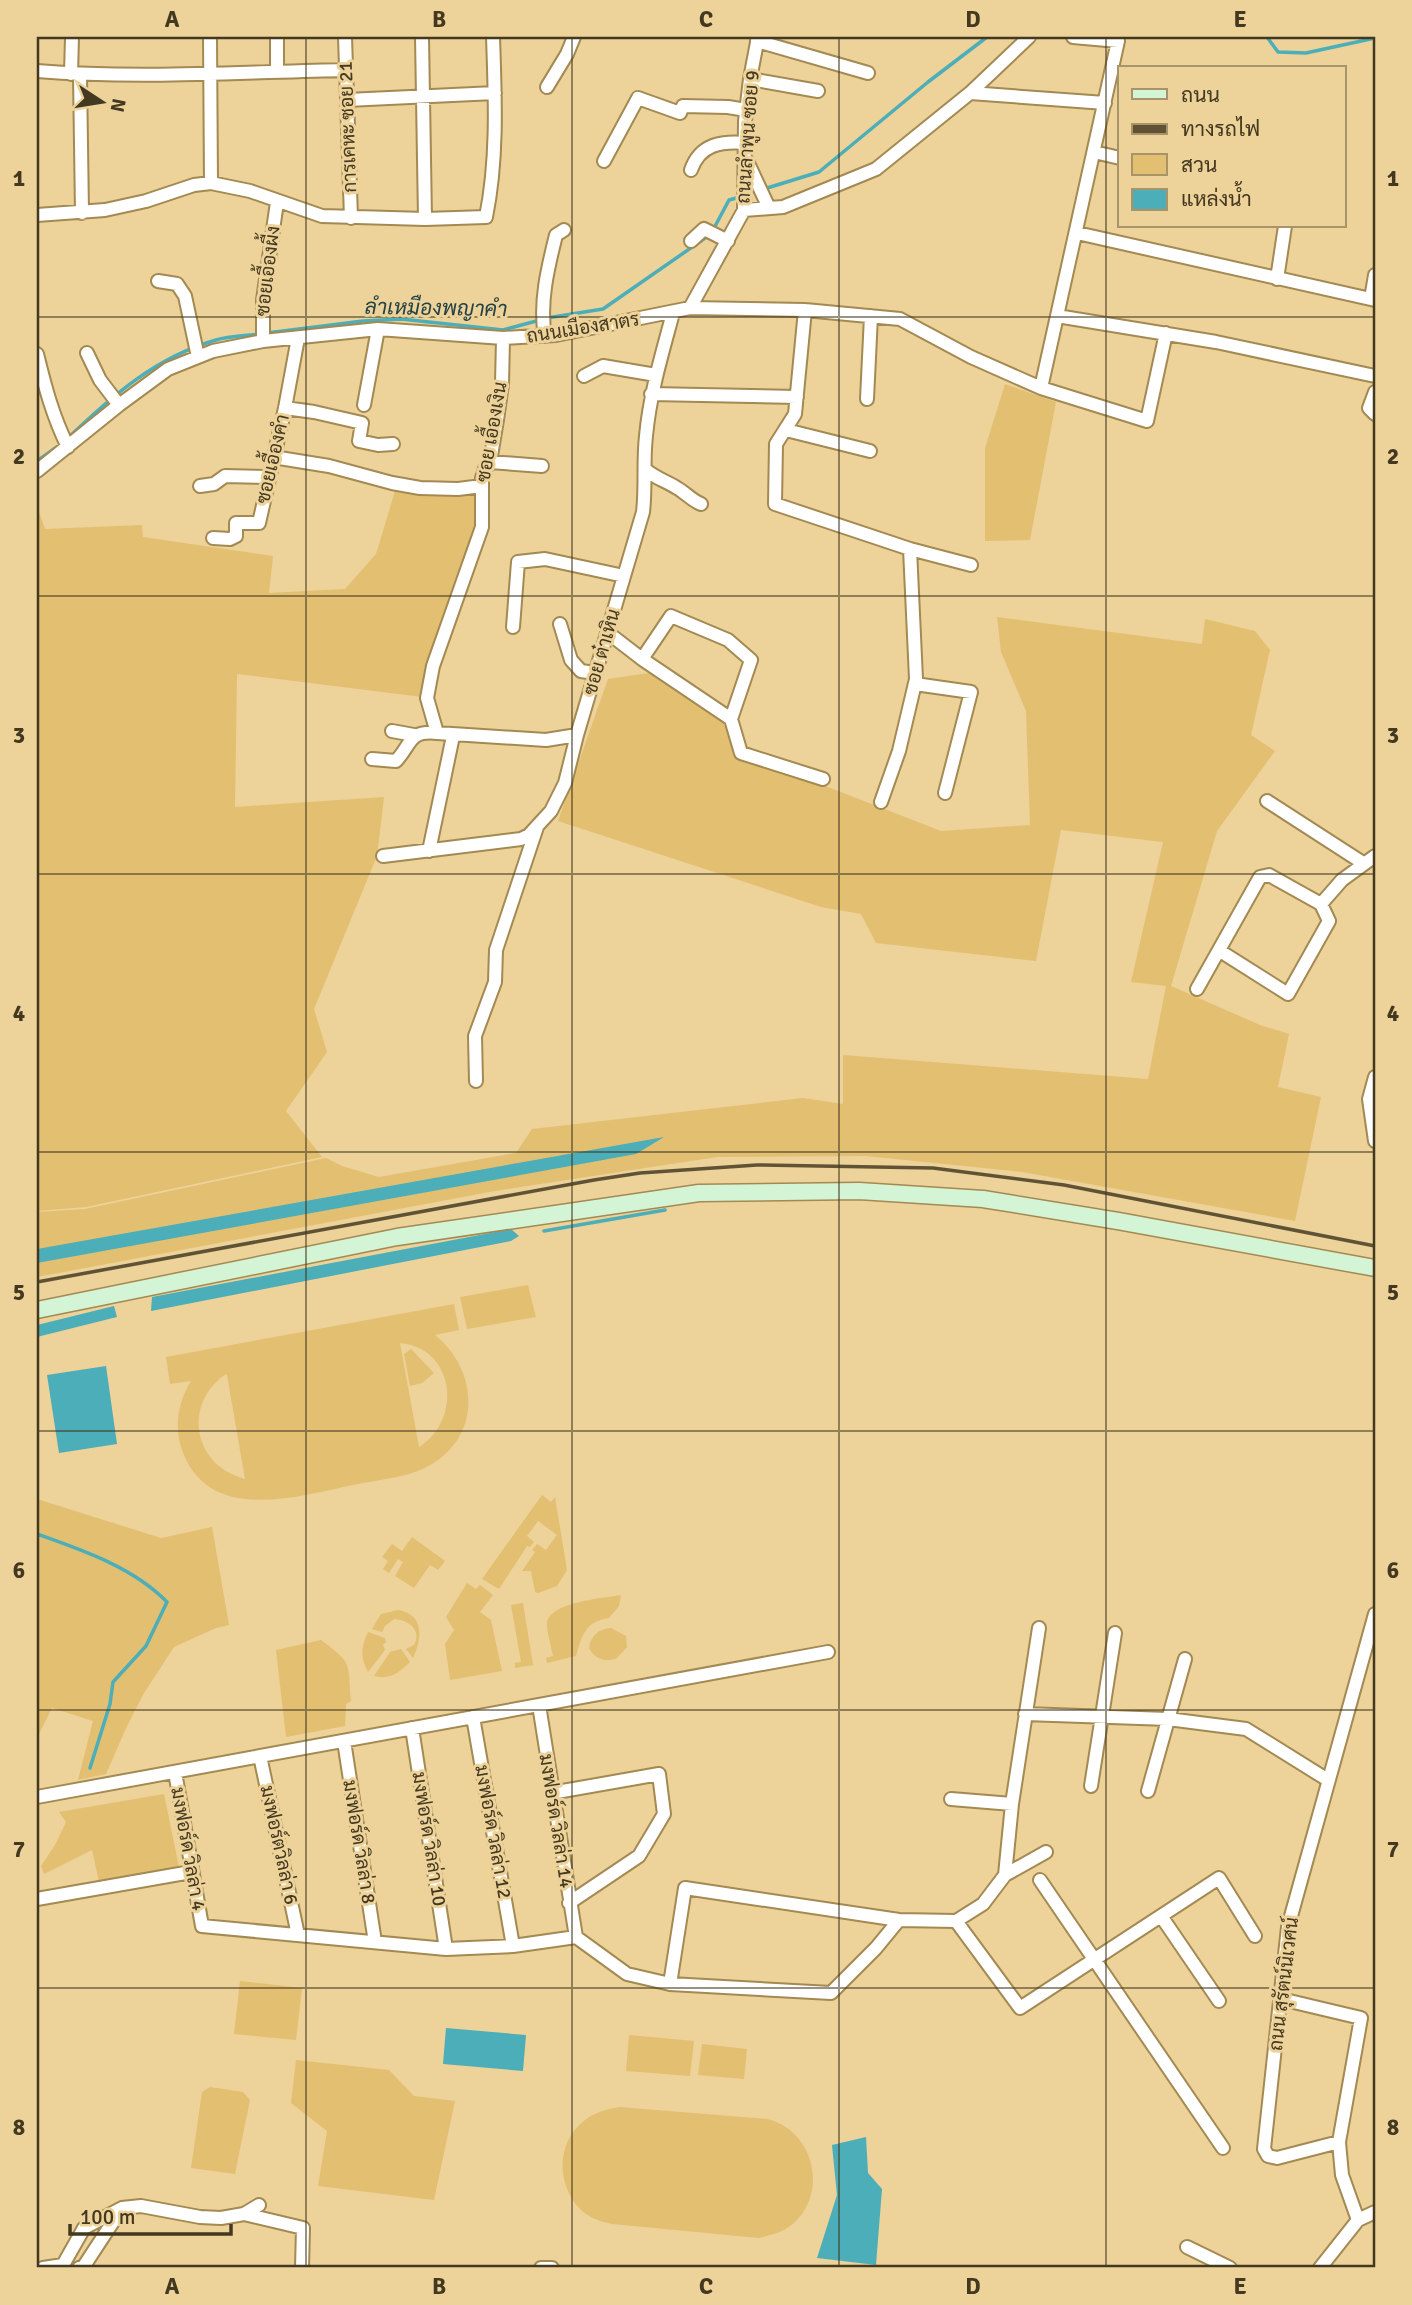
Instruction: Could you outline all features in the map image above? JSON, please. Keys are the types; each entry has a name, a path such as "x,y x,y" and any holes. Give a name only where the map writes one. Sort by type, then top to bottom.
{"main road":[{"path":"37,1310 397,1237 699,1193 859,1191 983,1199 1375,1268"}],"street":[{"path":"72,37 82,213"},
{"path":"211,37 211,183"},
{"path":"277,37 277,71"},
{"name":"การเคหะ ซอย 21","path":"345,37 351,218"},
{"path":"422,37 425,219"},
{"path":"37,215 82,213 146,201 194,185 211,183 250,191 322,216 425,219 486,217 491,190 495,93 492,37"},
{"path":"547,87 574,37"},
{"path":"745,205 783,207 876,170 970,93 1029,37"},
{"path":"1041,387 1118,41 1073,37"},
{"path":"758,39 868,73"},
{"name":"ถนนลำพูน ซอย 9","path":"690,308 728,241 745,205 752,181 746,159 746,110 758,39"},
{"path":"37,71 75,74 346,70"},
{"path":"750,79 818,91"},
{"path":"347,100 495,93"},
{"path":"970,93 1105,103"},
{"path":"604,161 638,98 680,113 683,106 746,110"},
{"path":"691,170 700,152 708,147 729,141 746,143"},
{"path":"1094,152 1118,158"},
{"path":"752,181 763,192 769,208"},
{"name":"ซอยเอื้องผื้ง","path":"262,334 277,202"},
{"path":"1277,279 1285,228"},
{"path":"691,241 704,229 728,241"},
{"path":"545,333 543,307 550,261 556,235 564,230"},
{"path":"1077,233 1373,300 1375,275"},
{"path":"158,281 177,284 185,296 195,348"},
{"path":"701,290 715,308"},
{"name":"ถนนเมืองสาตร","path":"37,471 65,441 195,348 213,351 262,334 298,338 379,329 503,338 673,313 690,308 805,310 871,316 900,319 971,357 1041,387 1147,421 1166,334"},
{"path":"805,310 795,414 776,444 775,504 910,549 971,565"},
{"name":"ซอย ต๋าเหิน","path":"537,827 551,811 565,783 643,512 651,394 673,313"},
{"path":"867,399 871,316"},
{"path":"1057,316 1166,334 1375,376"},
{"path":"364,405 379,329"},
{"name":"ซอยเอื้องคำ","path":"213,538 230,539 236,536 236,523 258,523 298,338"},
{"name":"ซอย เอื้องเงิน","path":"437,733 427,698 433,666 482,527 482,486 485,469 490,462 502,384 503,338"},
{"path":"87,353 117,403"},
{"path":"37,354 49,401 65,441"},
{"path":"584,376 603,366 656,374"},
{"path":"1375,392 1369,408 1375,414"},
{"path":"651,394 797,397"},
{"path":"285,408 362,423 359,441 378,445 393,444"},
{"path":"786,430 870,451"},
{"path":"273,457 329,466 420,488 458,489 482,486"},
{"path":"490,462 542,466"},
{"path":"646,470 701,504"},
{"path":"200,486 214,484 225,476 269,477"},
{"path":"881,802 899,751 915,684 910,549"},
{"path":"513,627 518,562 545,559 624,576"},
{"path":"642,659 671,616 727,640 751,660 731,719 741,753 823,779"},
{"path":"560,624 572,660 581,671 595,673"},
{"path":"607,632 731,719"},
{"path":"915,684 971,692 945,793"},
{"path":"392,731 414,735 424,732 453,736 547,740 577,735"},
{"path":"372,759 396,761 414,735"},
{"path":"429,850 453,736"},
{"path":"1267,802 1363,863"},
{"path":"383,856 522,839 537,827"},
{"path":"476,1081 475,1036 495,982 496,950 537,827"},
{"path":"1321,904 1342,880 1375,856"},
{"path":"1197,989 1260,877 1269,875 1321,904 1329,921 1288,994 1220,951"},
{"path":"1375,1077 1369,1099 1375,1137"},
{"name":"ถนน สุรัตน์นิเวศน์","path":"1339,2143 1277,2158 1268,2156 1264,2149 1288,1927 1375,1614"},
{"path":"1005,1875 1024,1714 1039,1628"},
{"path":"1091,1786 1115,1633"},
{"path":"37,1797 828,1652"},
{"path":"1148,1791 1185,1660"},
{"name":"มงฟอร์ด วิลล่า 14","path":"539,1705 576,1937"},
{"path":"1024,1714 1168,1719 1246,1729 1328,1780"},
{"name":"มงฟอร์ด วิลล่า 12","path":"473,1717 513,1946"},
{"name":"มงฟอร์ด วิลล่า 10","path":"412,1728 446,1949"},
{"name":"มงฟอร์ด วิลล่า 8","path":"344,1741 375,1942"},
{"name":"มงฟอร์ตวิลล่า 6","path":"260,1756 298,1935"},
{"name":"มงฟอร์ด วิลล่า 4","path":"175,1772 202,1926 298,1935"},
{"path":"551,1793 659,1774 664,1814 639,1856 569,1903"},
{"path":"951,1798 1012,1804"},
{"path":"670,1984 685,1888 900,1920 956,1921 983,1904 1005,1875 1046,1852"},
{"path":"38,1901 191,1872"},
{"path":"956,1921 1020,2008 1219,1878 1255,1936"},
{"path":"1040,1880 1223,2148"},
{"path":"1161,1916 1219,2001"},
{"path":"298,1935 446,1949 513,1946 576,1937 627,1974 670,1984 831,1993 900,1920"},
{"path":"1281,1998 1361,2018 1339,2143 1342,2175 1357,2220"},
{"path":"43,2268 64,2267 84,2228 122,2208 141,2206 200,2217 221,2218 244,2214 259,2206"},
{"path":"79,2268 84,2266 106,2236 122,2208"},
{"path":"1320,2268 1357,2220 1375,2212"},
{"path":"244,2214 303,2228 302,2268"},
{"path":"1187,2247 1230,2268"},
{"path":"541,2268 552,2268"}],"green space":[{"path":"1005,384 1056,402 1030,540 985,541 985,448"},
{"path":"396,488 478,491 479,527 422,697 237,674 235,807 384,797 377,856 314,1009 327,1052 286,1111 322,1157 86,1207 37,1211 37,506 45,529 142,525 143,537 273,556 269,593 345,589 376,554"},
{"path":"997,617 1202,644 1205,619 1255,631 1270,650 1251,735 1275,751 1217,831 1171,986 1260,1025 1289,1034 1278,1087 1321,1097 1295,1221 1022,1172 866,1156 717,1157 495,1191 37,1277 37,1212 85,1209 326,1158 342,1166 379,1177 516,1153 532,1129 803,1098 843,1104 843,1055 1148,1079 1166,986 1131,982 1163,842 1061,830 1036,961 876,943 861,914 821,907 558,821 608,679 649,673 727,724 733,750 941,831 1030,825 1026,711 1001,652"},
{"path":"528,1285 536,1317 467,1329 460,1297"},
{"path":"454,1304 459,1330 435,1335 449,1349 466,1381 467,1416 461,1433 450,1449 435,1462 416,1471 280,1499 255,1500 231,1496 210,1488 193,1472 181,1447 179,1412 191,1381 170,1384 166,1357","holes":["400,1343 418,1348 432,1357 442,1371 447,1386 447,1403 442,1420 433,1435 419,1447","227,1375 245,1479 227,1472 214,1461 205,1448 200,1433 199,1417 203,1401 212,1387"]},
{"path":"411,1349 434,1373 422,1383 410,1386 404,1354"},
{"path":"542,1495 551,1502 555,1497 567,1570 557,1586 538,1593 535,1592 531,1571 522,1571 535,1552 532,1550 537,1544 546,1550 557,1535 538,1521 527,1536 534,1542 530,1547 527,1546 499,1589 482,1579"},
{"path":"37,1499 161,1538 212,1527 229,1625 174,1647 144,1693 106,1774 78,1780 93,1721 52,1708 37,1738"},
{"path":"412,1537 445,1561 438,1570 430,1565 414,1588 395,1576 403,1562 398,1559 389,1573 383,1569 388,1561 382,1557 392,1544 402,1551"},
{"path":"467,1583 476,1589 480,1585 493,1595 480,1612 491,1620 502,1671 450,1680 445,1644 454,1630 446,1617"},
{"path":"621,1595 619,1606 609,1618 595,1622 586,1631 576,1656 547,1663 546,1658 553,1656 547,1627 550,1616 557,1610 579,1602"},
{"path":"523,1603 533,1665 515,1668 515,1663 521,1662 511,1605"},
{"path":"398,1610 413,1617 419,1628 413,1658 406,1649 414,1645 415,1630 405,1621 394,1619 382,1632 372,1629 381,1614"},
{"path":"611,1628 626,1636 627,1647 617,1658 601,1659 591,1652 590,1643 596,1634"},
{"path":"368,1632 385,1638 386,1642 383,1645 385,1650 368,1672 362,1652"},
{"path":"321,1640 339,1654 349,1671 351,1701 346,1704 345,1726 286,1737 276,1650"},
{"path":"401,1649 410,1662 394,1675 374,1676 390,1652"},
{"path":"164,1794 179,1867 99,1882 92,1850 44,1874 41,1866 66,1822 59,1812"},
{"path":"240,1981 302,1988 296,2040 234,2034"},
{"path":"629,2035 694,2041 690,2076 626,2071"},
{"path":"702,2044 747,2049 744,2079 698,2075"},
{"path":"296,2060 389,2070 414,2096 455,2101 434,2200 318,2186 327,2131 291,2103"},
{"path":"210,2087 243,2092 250,2100 235,2174 191,2168 202,2092"},
{"path":"620,2107 767,2119 783,2125 796,2135 811,2163 811,2194 805,2210 786,2229 759,2238 612,2224 589,2216 578,2207 566,2185 563,2174 565,2150 569,2139 585,2120 597,2113"}],"water":[{"path":"664,1137 636,1154 37,1263 37,1249"},
{"path":"511,1229 519,1236 511,1241 151,1311 152,1297"},
{"path":"114,1306 117,1317 37,1337 37,1325"},
{"path":"106,1366 117,1444 59,1453 47,1375"},
{"path":"446,2028 526,2035 523,2071 443,2064"},
{"path":"866,2137 868,2173 882,2189 876,2265 817,2258 837,2195 832,2145"}],"waterway":[{"name":"ลำเหมืองพญาคำ","path":"764,189 819,172 987,37"},
{"name":"ลำเหมืองพญาคำ","path":"1267,37 1278,52 1306,53 1375,38"},
{"name":"ลำเหมืองพญาคำ","path":"713,230 729,200 740,197"},
{"name":"ลำเหมืองพญาคำ","path":"547,318 603,309 708,236"},
{"name":"ลำเหมืองพญาคำ","path":"267,333 401,319 503,330 540,320"},
{"name":"ลำเหมืองพญาคำ","path":"68,438 101,407 154,367 194,347 216,340 259,334"},
{"name":"ลำเหมืองพญาคำ","path":"37,461 57,447"},
{"path":"544,1231 665,1210"},
{"path":"37,1534 123,1569 167,1602 146,1646 113,1682 110,1704 90,1768"}],"railway":[{"path":"37,1282 594,1180 640,1173 757,1165 933,1168 1064,1185 1375,1246"}]}
